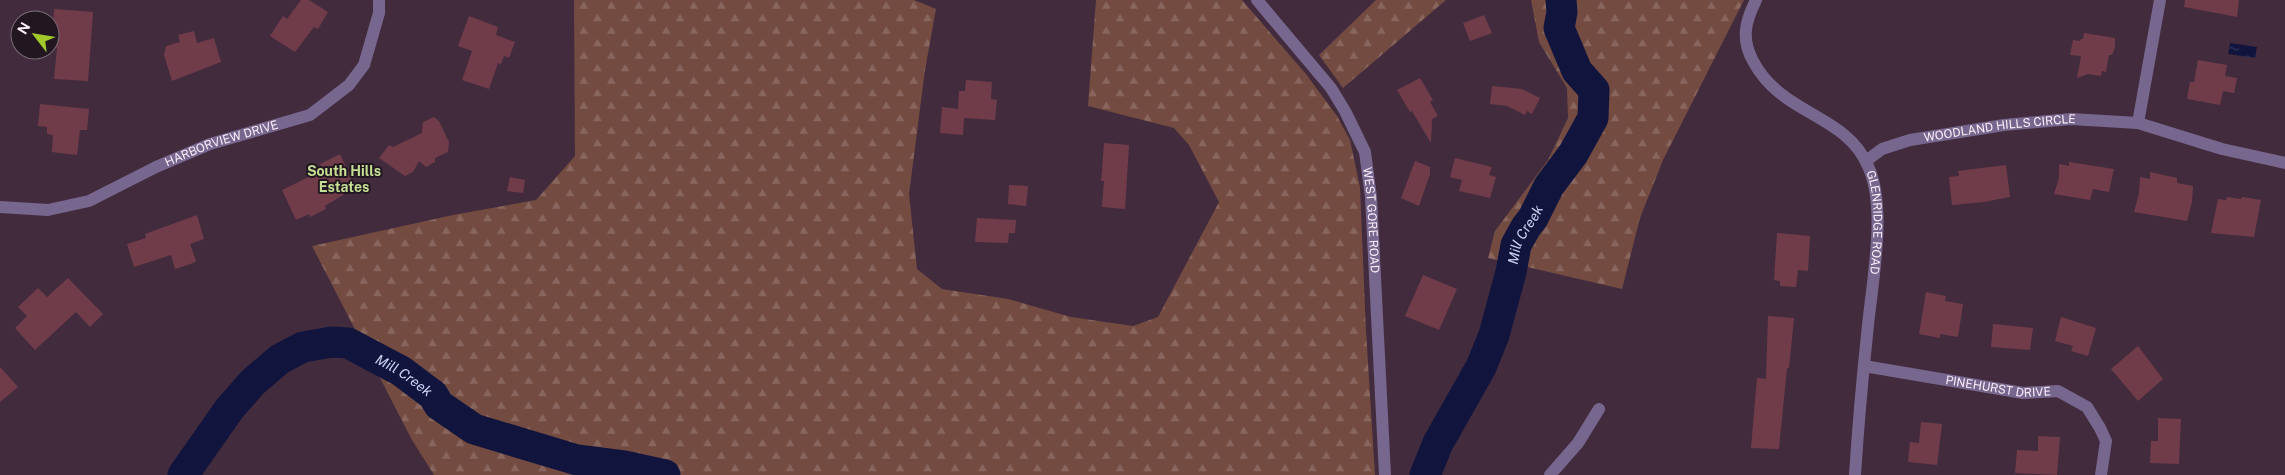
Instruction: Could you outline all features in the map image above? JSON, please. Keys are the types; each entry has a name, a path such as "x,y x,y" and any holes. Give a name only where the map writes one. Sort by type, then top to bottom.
{"street":[{"name":"HARBORVIEW DRIVE","path":"0,207 48,210 89,201 156,167 210,144 310,115 350,85 364,65 379,13 379,0"},
{"name":"WEST GORE ROAD","path":"1257,0 1331,88 1365,152 1372,198 1385,475"},
{"name":"GLENRIDGE ROAD","path":"1756,0 1745,26 1750,55 1772,88 1792,103 1843,133 1855,144 1866,161 1874,182 1878,214 1855,475"},
{"path":"2138,123 2160,0"},
{"name":"WOODLAND HILLS CIRCLE","path":"1866,161 1882,149 1895,144 1975,128 2071,119 2138,123 2222,149 2285,163"},
{"name":"PINEHURST DRIVE","path":"1864,366 2023,393 2052,391 2064,394 2087,407 2106,441 2101,475"},
{"path":"1550,475 1578,443 1599,409"}],"green space":[{"path":"574,0 914,0 936,9 925,70 909,194 917,269 942,289 1008,299 1071,317 1133,326 1158,317 1219,202 1189,145 1174,128 1088,106 1096,0 1242,0 1306,74 1337,116 1350,140 1360,187 1375,475 434,475 412,440 312,246 453,215 536,200 575,156"},
{"path":"1376,0 1446,0 1343,88 1319,55"},
{"path":"1531,0 1744,0 1663,160 1640,218 1622,289 1488,258 1495,231 1548,160 1568,118 1567,88 1539,42"}],"water":[{"path":"2230,43 2257,47 2255,58 2228,54"}],"building":[{"path":"301,0 309,0 328,12 318,29 314,27 295,52 270,36 283,16 287,19"},
{"path":"2185,0 2239,0 2237,17 2184,7"},
{"path":"54,9 93,12 88,81 54,79 56,60 60,60 60,10"},
{"path":"1484,15 1492,33 1470,41 1463,23"},
{"path":"469,16 498,27 496,35 515,42 509,58 504,56 501,64 498,63 489,89 462,80 472,51 458,46"},
{"path":"194,31 197,43 214,38 221,62 172,81 164,55 166,46 180,42 178,35"},
{"path":"2084,33 2115,38 2115,47 2112,55 2109,55 2106,72 2102,71 2101,76 2088,74 2077,78 2081,56 2070,55 2073,40 2080,41 2083,39"},
{"path":"2198,60 2227,65 2225,76 2237,78 2234,93 2223,91 2220,105 2187,99 2190,82 2194,82"},
{"path":"1420,78 1433,100 1430,102 1438,116 1432,119 1431,143 1397,90"},
{"path":"966,80 992,82 991,99 997,100 995,120 964,118 963,135 940,133 942,107 958,109 959,91 965,91"},
{"path":"1492,86 1522,89 1540,98 1532,114 1527,111 1525,115 1507,106 1490,104"},
{"path":"40,104 89,109 87,130 80,130 77,155 52,152 53,135 47,134 47,127 38,126"},
{"path":"434,117 439,121 449,142 448,152 435,158 435,162 426,167 419,161 413,172 405,176 379,158 389,145 393,147 422,133 423,122"},
{"path":"1104,143 1129,145 1125,209 1102,207 1104,181 1101,181"},
{"path":"340,154 354,185 347,188 343,195 325,206 326,209 310,217 309,214 296,220 282,190 323,170 320,164"},
{"path":"1455,158 1492,167 1489,175 1496,177 1490,198 1459,191 1462,180 1450,177"},
{"path":"1415,161 1430,167 1430,174 1419,206 1401,198"},
{"path":"2069,162 2114,169 2109,192 2093,189 2090,200 2054,194 2059,178 2059,164 2069,166"},
{"path":"2006,165 2010,197 1952,205 1949,177 1959,176 1958,171"},
{"path":"2150,172 2177,178 2177,183 2193,186 2192,202 2187,221 2134,212 2139,193 2140,177 2150,179"},
{"path":"510,177 525,180 523,193 507,191"},
{"path":"1009,185 1028,186 1026,206 1008,204"},
{"path":"2227,197 2261,200 2254,237 2211,233 2218,199 2226,200"},
{"path":"197,215 204,239 190,244 196,261 175,269 171,255 134,267 127,244 146,238 145,234"},
{"path":"977,218 1016,220 1015,233 1009,233 1008,243 975,242"},
{"path":"1777,233 1810,236 1808,271 1798,270 1796,287 1780,286 1780,281 1774,280"},
{"path":"1423,275 1457,289 1439,330 1405,316"},
{"path":"68,278 103,314 90,327 76,312 35,350 15,328 27,316 18,307 38,288 47,297"},
{"path":"1926,292 1946,296 1945,301 1963,304 1958,337 1940,334 1940,338 1919,334"},
{"path":"1768,316 1794,318 1779,449 1751,448 1757,378 1766,379"},
{"path":"2061,317 2096,328 2088,356 2071,351 2073,346 2055,341"},
{"path":"1993,324 2033,328 2030,350 1991,347"},
{"path":"2138,346 2163,379 2138,401 2111,369"},
{"path":"0,367 18,387 0,402"},
{"path":"2158,418 2181,419 2179,464 2150,463 2151,441 2158,441"},
{"path":"1921,422 1942,424 1937,465 1908,462 1910,442 1919,443"},
{"path":"2038,436 2060,437 2057,475 2015,473 2017,450 2038,451"}],"waterway":[{"name":"Mill Creek","path":"1425,475 1438,443 1481,367 1494,335 1511,272 1516,245 1533,218 1549,186 1573,154 1593,118 1594,90 1577,71 1559,28 1562,12 1561,0"},
{"name":"Mill Creek","path":"183,475 230,408 253,382 280,359 303,347 332,342 348,343 401,371 433,395 439,405 474,429 577,460 624,466 665,475"}],"district":[{"name":"South Hills Estates","path":"344,180"}]}
